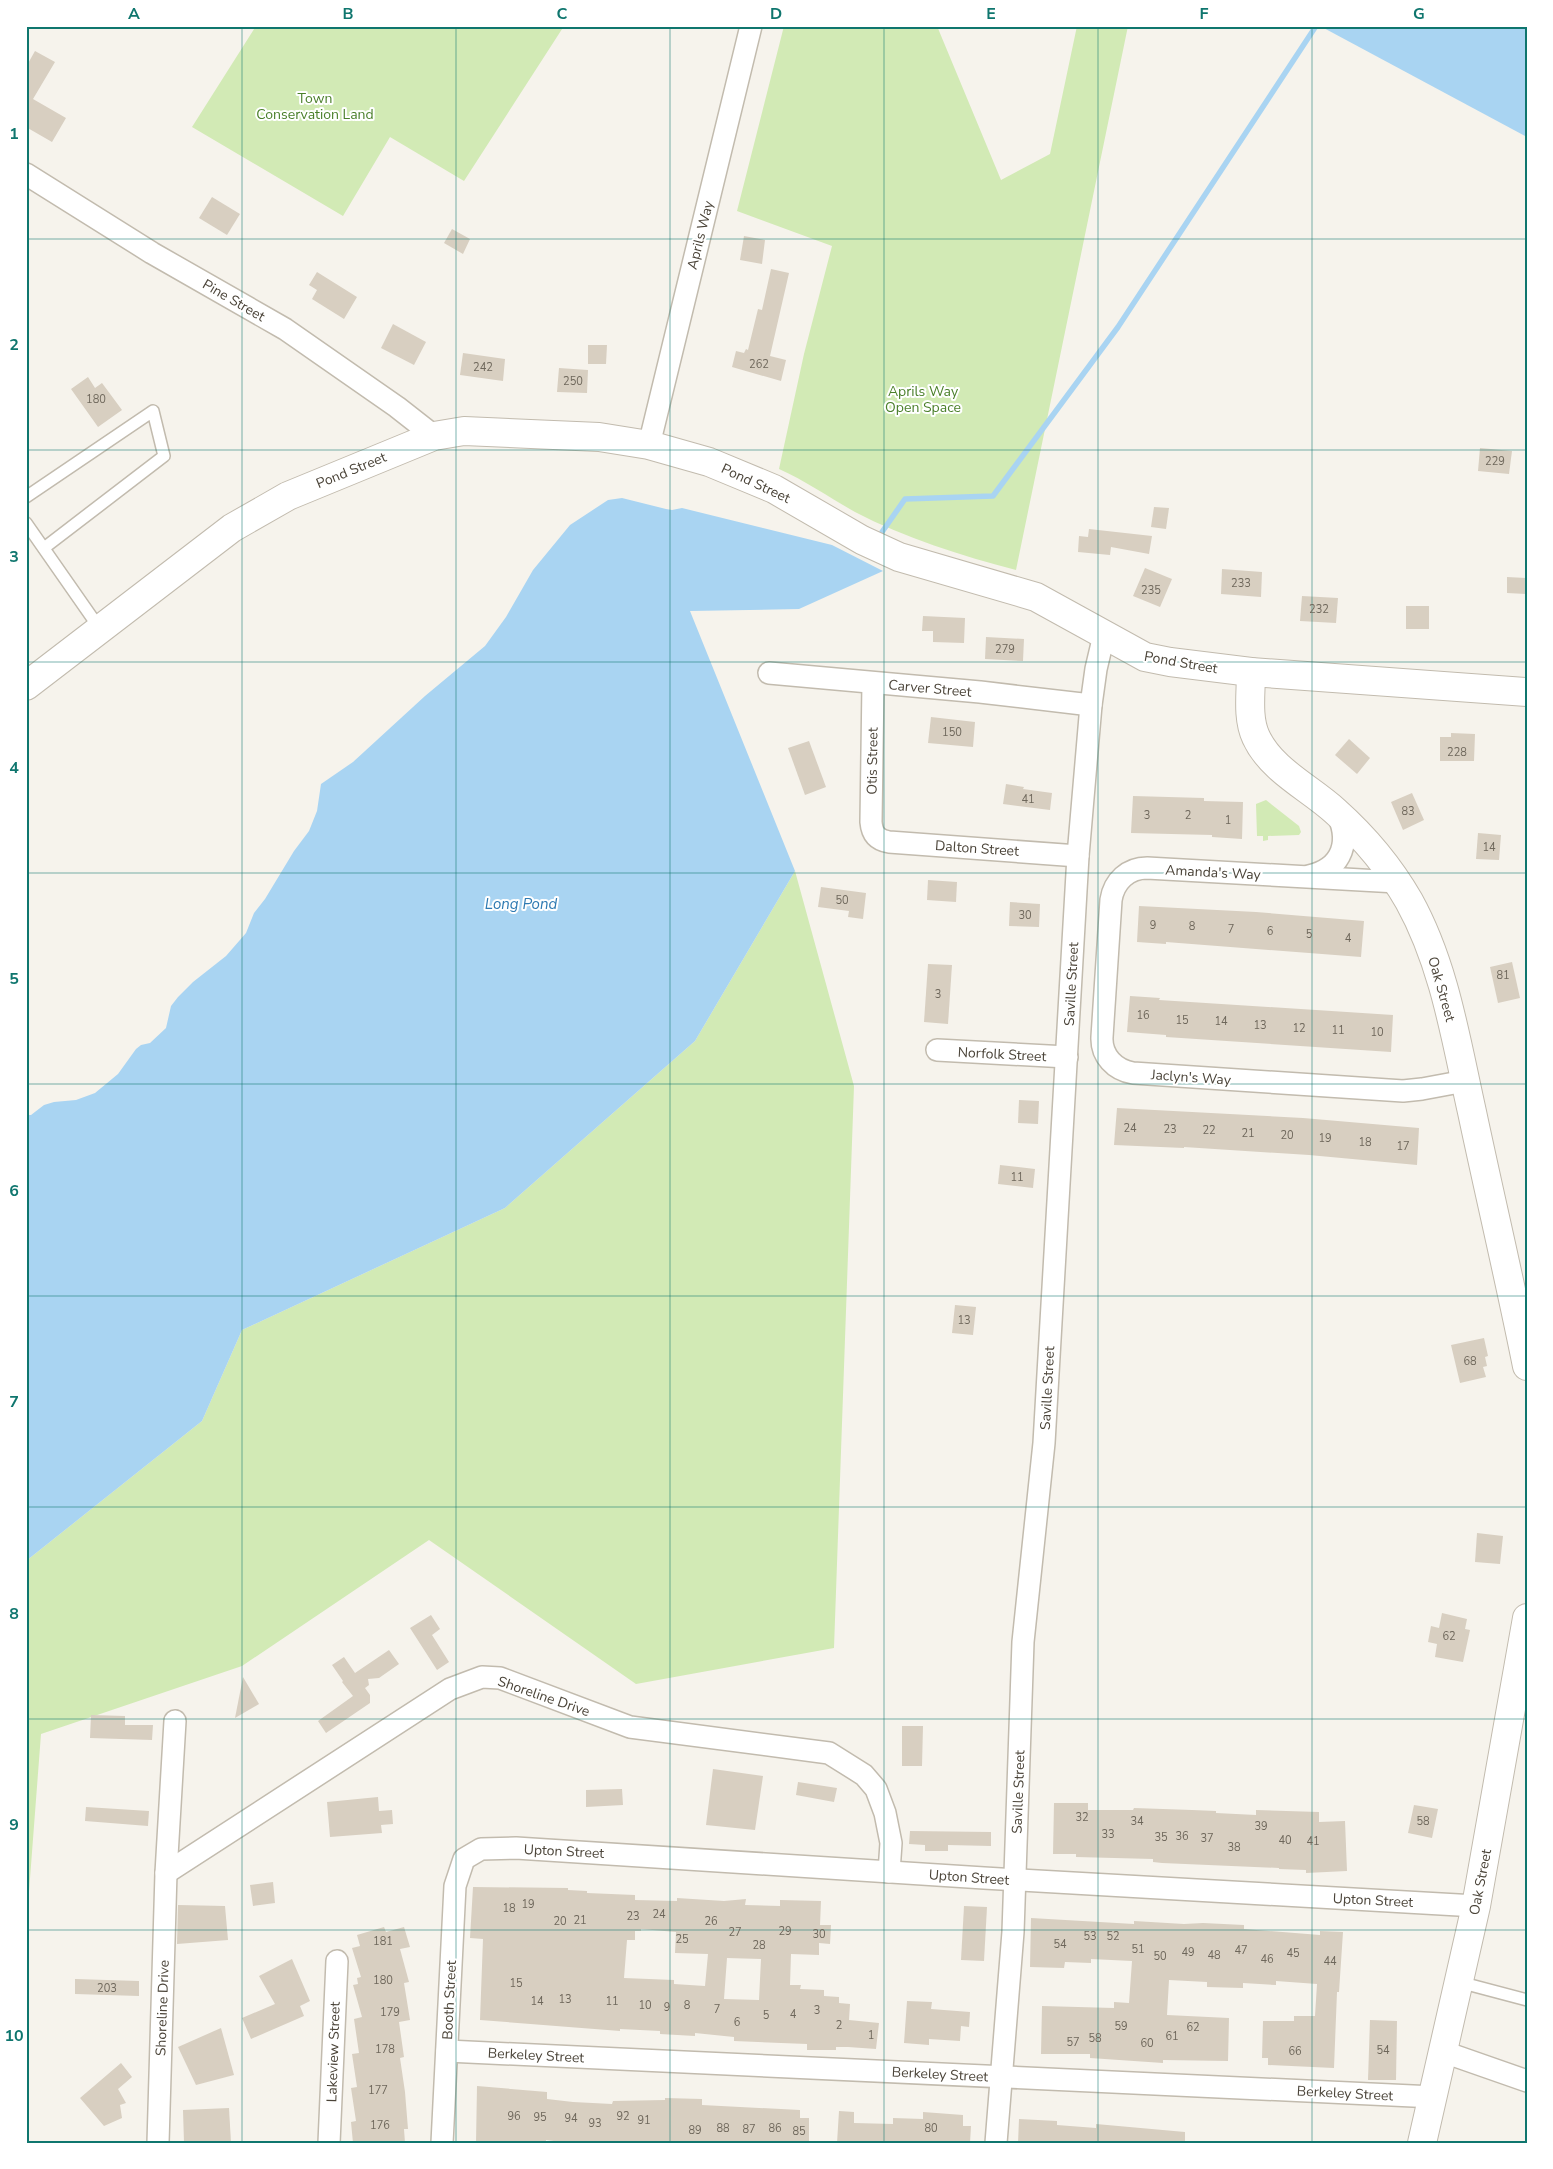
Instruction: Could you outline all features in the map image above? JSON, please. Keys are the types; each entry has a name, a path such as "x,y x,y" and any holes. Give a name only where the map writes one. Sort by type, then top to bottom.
{"street":[{"name":"Aprils Way","path":"649,444 751,26"},
{"name":"Pine Street","path":"26,174 152,253 285,329 397,407 434,436"},
{"name":"Pond Street","path":"26,686 232,528 288,496 434,436 464,431 599,437 649,444 709,462 774,489 862,540 899,557 1036,597 1074,616 1145,657 1252,672 1527,692"},
{"name":"Saville Street","path":"996,2143 1013,1932 1023,1642 1044,1443 1078,856 1091,705 1096,669 1104,635"},
{"name":"Oak Street","path":"1252,672 1251,718 1259,742 1283,769 1336,811 1372,849 1397,882 1409,902 1436,962 1448,1004 1523,1327 1527,1366"},
{"name":"Carver Street","path":"769,674 980,692 1091,705"},
{"name":"Otis Street","path":"873,683 871,822 873,832 877,838"},
{"name":"Amanda's Way","path":"1305,877 1315,875 1329,867 1341,854 1343,831 1336,811"},
{"name":"Dalton Street","path":"877,838 889,842 1078,856"},
{"name":"Amanda's Way","path":"1123,876 1134,870 1147,868 1397,882"},
{"name":"Jaclyn's Way","path":"1123,876 1115,887 1111,900 1102,1041 1108,1058 1120,1069 1133,1073 1394,1090 1422,1090 1465,1081"},
{"name":"Norfolk Street","path":"937,1050 1067,1057"},
{"name":"Oak Street","path":"1422,2143 1476,1906 1527,1618"},
{"name":"Shoreline Drive","path":"166,1874 450,1688 482,1677 500,1678 630,1727 829,1753 864,1775 876,1789 885,1813 891,1843 889,1872"},
{"name":"Shoreline Drive","path":"158,2143 166,1874 176,1721"},
{"name":"Upton Street","path":"464,1859 481,1849 516,1848 1015,1880 1476,1906"},
{"name":"Booth Street","path":"442,2143 455,1886 464,1859"},
{"name":"Lakeview Street","path":"330,2143 337,1961"},
{"name":"Berkeley Street","path":"447,2050 1434,2097"},
{"path":"1444,2052 1527,2081"}],"lane":[{"path":"26,497 153,410 164,456 44,548"},
{"path":"26,523 100,629"},
{"path":"1460,1982 1527,2000"}],"green space":[{"name":"Town Conservation Land","path":"256,26 564,26 464,181 390,137 343,216 192,127"},
{"name":"Aprils Way Open Space","path":"784,26 937,26 1001,180 1050,154 1077,26 1128,26 1016,570 975,559 894,530 855,512 779,469 804,354 832,246 737,211"},
{"path":"1266,800 1299,826 1301,832 1299,835 1268,836 1268,840 1263,841 1263,836 1257,836 1256,804"},
{"path":"795,871 854,1086 834,1648 636,1684 429,1540 242,1666 41,1734 26,1931 26,1561 202,1421 242,1330 505,1208 695,1041"}],"water":[{"path":"1320,26 1527,26 1527,137"},
{"name":"Long Pond","path":"622,498 672,510 682,508 832,545 883,571 799,609 690,611 795,871 695,1041 505,1208 242,1330 202,1421 26,1561 26,1115 31,1115 44,1105 76,1100 95,1093 118,1074 136,1049 141,1045 150,1043 166,1028 171,1006 178,997 193,982 226,956 246,933 254,913 309,831 317,811 321,784 353,762 425,696 485,646 506,617 533,570 570,525 608,500"}],"building":[{"path":"35,51 55,62 33,99 66,118 52,142 26,127 26,67"},
{"path":"212,197 240,214 227,235 199,218"},
{"path":"452,229 470,239 463,254 444,243"},
{"path":"744,236 765,240 762,264 740,260"},
{"path":"771,269 789,273 770,356 786,360 781,381 732,367 736,351 744,353 746,349 748,350 758,309 762,310"},
{"path":"317,272 357,297 344,319 312,299 317,290 309,285"},
{"path":"393,324 426,342 414,365 381,348"},
{"path":"588,345 607,345 606,364 588,364"},
{"path":"463,353 505,359 503,381 460,375"},
{"path":"559,368 588,370 587,393 557,392"},
{"path":"88,377 95,388 102,383 122,410 98,427 71,389"},
{"path":"1480,448 1512,451 1509,474 1478,471"},
{"path":"1154,507 1169,508 1166,529 1151,527"},
{"path":"1089,529 1152,536 1149,554 1111,547 1110,555 1078,552 1079,536 1088,537"},
{"path":"1145,568 1172,579 1160,607 1133,596"},
{"path":"1222,569 1262,572 1261,597 1221,594"},
{"path":"1507,577 1527,578 1527,594 1507,593"},
{"path":"1302,596 1338,598 1336,623 1300,621"},
{"path":"1406,606 1429,606 1429,629 1406,629"},
{"path":"923,616 965,618 964,643 933,642 933,631 922,631"},
{"path":"986,637 1024,639 1023,661 985,659"},
{"path":"931,717 975,722 973,747 928,743"},
{"path":"1451,733 1475,734 1474,761 1440,761 1440,737 1451,737"},
{"path":"1349,739 1370,758 1357,774 1335,755"},
{"path":"809,741 826,787 805,795 788,748"},
{"path":"1006,784 1024,787 1023,789 1052,793 1050,810 1003,804"},
{"path":"1412,793 1424,820 1403,830 1391,802"},
{"path":"1133,796 1204,798 1204,801 1243,802 1242,839 1212,837 1212,835 1131,833"},
{"path":"1478,833 1501,835 1499,860 1476,859"},
{"path":"928,880 957,882 956,902 927,900"},
{"path":"821,887 866,893 863,919 848,917 849,911 818,907"},
{"path":"1010,902 1040,904 1039,927 1009,926"},
{"path":"1139,906 1256,912 1364,921 1361,957 1166,942 1166,944 1137,942"},
{"path":"1512,962 1520,998 1498,1003 1490,967"},
{"path":"928,964 952,965 948,1024 924,1022"},
{"path":"1130,996 1160,998 1159,1000 1393,1015 1391,1052 1166,1037 1166,1035 1127,1032"},
{"path":"1019,1100 1039,1101 1038,1124 1018,1123"},
{"path":"1117,1108 1303,1118 1419,1128 1417,1165 1309,1155 1184,1147 1114,1145"},
{"path":"1000,1165 1035,1169 1033,1188 998,1184"},
{"path":"955,1305 976,1307 973,1335 952,1333"},
{"path":"1484,1338 1488,1356 1485,1357 1487,1366 1483,1367 1486,1377 1460,1383 1451,1345"},
{"path":"1477,1533 1503,1536 1500,1564 1475,1562"},
{"path":"1442,1613 1467,1619 1465,1629 1470,1630 1463,1662 1435,1657 1437,1644 1428,1642 1431,1626 1439,1628"},
{"path":"431,1615 440,1629 432,1635 449,1662 437,1670 410,1628"},
{"path":"389,1650 399,1664 379,1678 368,1679 369,1685 365,1688 370,1695 370,1703 326,1733 318,1721 353,1696 332,1665 344,1657 355,1673"},
{"path":"243,1677 259,1704 235,1718"},
{"path":"91,1715 125,1716 125,1725 153,1725 152,1740 90,1738"},
{"path":"902,1726 923,1726 922,1766 902,1766"},
{"path":"713,1769 763,1776 755,1830 706,1825"},
{"path":"798,1782 837,1788 834,1802 796,1795"},
{"path":"622,1789 623,1805 586,1807 586,1790"},
{"path":"378,1797 379,1811 392,1810 393,1824 381,1825 382,1833 330,1837 327,1802"},
{"path":"1054,1803 1088,1803 1088,1810 1133,1810 1134,1808 1216,1811 1216,1813 1256,1815 1256,1810 1319,1812 1319,1822 1345,1821 1347,1871 1306,1873 1306,1870 1162,1863 1153,1862 1153,1859 1076,1857 1076,1854 1053,1854"},
{"path":"1414,1805 1438,1809 1432,1838 1408,1833"},
{"path":"86,1807 149,1811 148,1826 85,1821"},
{"path":"910,1831 991,1832 991,1846 948,1845 948,1851 925,1851 925,1845 909,1844"},
{"path":"273,1882 275,1903 253,1906 250,1885"},
{"path":"473,1887 568,1888 568,1890 587,1891 587,1893 635,1895 635,1900 677,1901 677,1898 724,1901 746,1899 745,1905 780,1906 780,1900 821,1901 820,1925 831,1925 830,1944 819,1943 819,1955 791,1954 790,1985 801,1985 800,1989 824,1990 824,1996 839,1997 839,2003 850,2004 849,2020 879,2023 876,2049 836,2047 836,2050 807,2050 807,2044 734,2041 734,2037 695,2033 695,2036 660,2034 660,2031 620,2029 620,2031 480,2020 483,1939 470,1938","holes":["641,1929 676,1932 675,1953 708,1954 705,1986 674,1984 674,1980 624,1978 627,1940 635,1940 635,1931 641,1931","727,1958 761,1959 759,2000 724,1999"]},
{"path":"178,1905 225,1906 228,1940 177,1944"},
{"path":"964,1906 987,1907 984,1961 961,1960"},
{"path":"1031,1918 1134,1924 1134,1921 1244,1925 1244,1929 1320,1935 1320,1931 1343,1932 1339,1992 1337,1992 1334,2068 1268,2065 1268,2058 1262,2058 1263,2021 1294,2021 1294,2016 1315,2016 1317,1984 1276,1981 1276,1985 1243,1983 1243,1988 1207,1987 1207,1982 1169,1980 1167,2015 1229,2018 1228,2061 1163,2060 1163,2063 1090,2058 1090,2054 1041,2054 1042,2006 1114,2008 1114,2002 1129,2003 1132,1961 1091,1959 1091,1963 1065,1962 1064,1968 1030,1967"},
{"path":"384,1927 386,1932 404,1927 410,1947 400,1949 409,1982 404,1983 410,2020 399,2022 404,2057 400,2058 408,2129 404,2129 405,2143 353,2143 351,2122 356,2121 351,2088 357,2087 352,2054 359,2053 354,2019 362,2017 353,1985 358,1984 357,1978 361,1977 352,1948 360,1946 357,1935"},
{"path":"292,1959 310,2001 300,2006 304,2016 251,2039 242,2018 275,2004 259,1976"},
{"path":"75,1979 139,1981 139,1996 75,1994"},
{"path":"907,2001 932,2002 931,2009 970,2012 969,2027 961,2026 960,2041 929,2039 929,2045 904,2043"},
{"path":"1370,2020 1397,2021 1396,2080 1368,2080"},
{"path":"221,2028 234,2075 196,2085 178,2047"},
{"path":"121,2063 132,2077 118,2089 126,2103 120,2105 122,2118 104,2126 80,2098"},
{"path":"477,2086 547,2092 547,2099 573,2102 612,2104 613,2101 665,2100 665,2098 702,2099 702,2105 800,2110 800,2118 809,2118 809,2143 569,2143 546,2140 546,2143 476,2143"},
{"path":"229,2108 231,2143 184,2143 183,2110"},
{"path":"839,2111 854,2112 854,2123 893,2124 893,2118 923,2119 923,2112 963,2115 963,2126 971,2126 970,2143 837,2143"},
{"path":"1019,2119 1057,2121 1057,2125 1096,2128 1096,2124 1185,2132 1185,2143 1018,2143"}],"waterway":[{"path":"882,532 905,499 993,496 1118,327 1316,26"}]}
